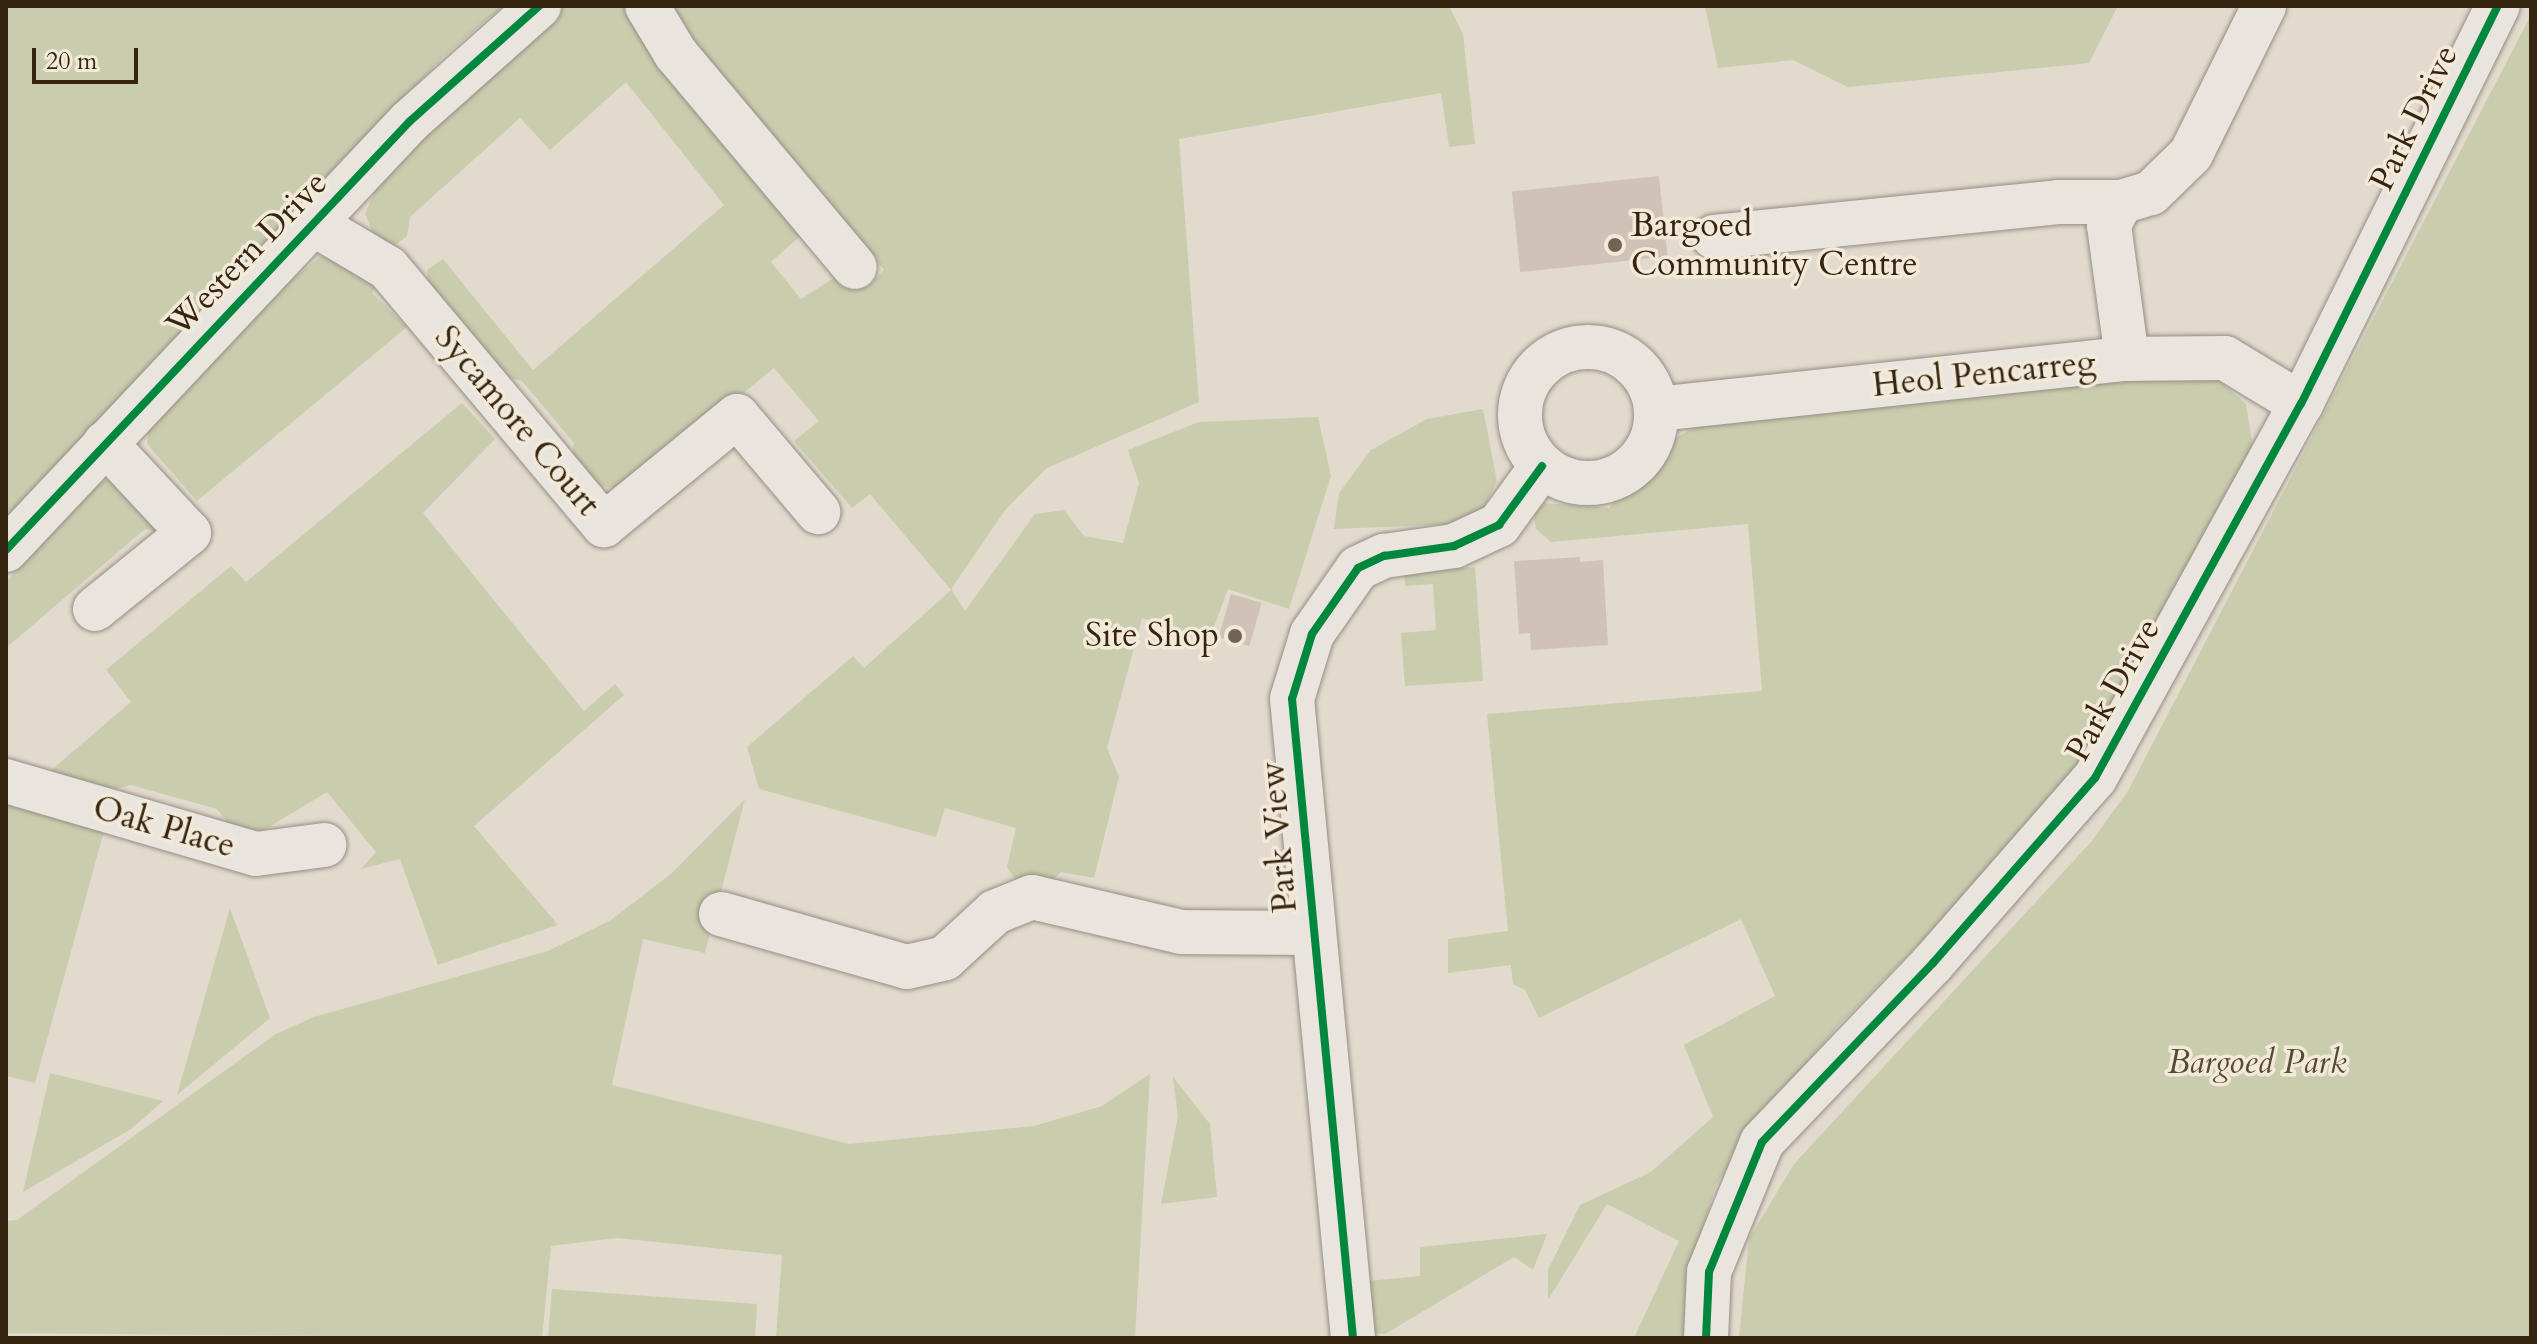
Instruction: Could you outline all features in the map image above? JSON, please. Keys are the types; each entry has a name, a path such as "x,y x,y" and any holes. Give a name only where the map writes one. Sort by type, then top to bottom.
{"street":[{"name":"Western Drive","path":"6,550 410,121 539,6"},
{"path":"647,6 676,54 855,267"},
{"path":"1714,237 2058,202 2121,202 2151,193 2191,154 2264,6"},
{"name":"Park Drive","path":"1706,1338 1709,1272 1762,1142 1933,963 2095,778 2301,404 2498,6"},
{"path":"2121,202 2109,225 2127,359"},
{"name":"Sycamore Court","path":"312,223 388,268 604,525 737,416 818,512"},
{"path":"1586,347 1620,354 1651,386 1657,409 1655,432 1629,471 1585,484 1542,466 1525,441 1520,410 1536,370 1553,355 1586,347"},
{"name":"Heol Pencarreg","path":"1657,409 2127,359 2225,358 2301,404"},
{"path":"95,609 189,533 105,443"},
{"name":"Park View","path":"1353,1338 1292,699 1312,634 1358,568 1384,556 1454,546 1499,525 1542,466"},
{"name":"Oak Place","path":"6,781 256,854 324,845"},
{"name":"Park View","path":"721,914 907,967 945,958 995,912 1032,897 1181,932 1314,933"}],"green space":[{"path":"6,6 503,6 443,57 6,524"},
{"path":"565,6 637,6 806,231 771,262 801,299 843,272 867,287 884,270 697,49 673,6 1449,6 1463,34 1475,144 1449,147 1441,93 1179,139 1199,402 1047,468 1006,509 951,589 965,611 1035,514 1064,510 1084,536 1123,543 1139,483 1128,450 1199,422 1318,417 1331,476 1289,609 1228,589 1209,640 1142,618 1107,748 1119,777 1094,878 1061,872 1049,884 1016,881 1007,867 1016,828 945,808 936,837 759,789 747,747 853,656 864,668 951,590 870,494 852,508 794,441 819,421 774,368 624,490 587,483 571,465 574,443 522,381 497,375 429,289 427,270 443,259 533,370 724,205 626,82 550,150 520,118 410,217 407,236 392,248 376,240 365,214 376,188 506,54"},
{"path":"1705,6 2118,6 2089,63 1848,87 1793,60 1718,68"},
{"name":"Bargoed Park","path":"2531,15 2531,1338 1739,1338 1749,1239 1794,1164 2091,842 2128,791"},
{"path":"324,254 380,281 372,293 407,327 197,501 147,444 149,427 283,286"},
{"path":"2210,372 2246,404 2253,448 2107,733 2054,806 1837,1027 1750,1133 1716,1185 1696,1251 1689,1338 1634,1338 1679,1241 1607,1204 1548,1300 1548,1270 1580,1205 1651,1172 1713,1117 1684,1045 1775,996 1741,919 1539,1018 1525,990 1513,984 1511,965 1448,973 1448,939 1508,931 1487,714 1762,691 1748,524 1551,542 1536,529 1534,515 1544,503 1609,508 1668,442 1704,422"},
{"path":"462,403 495,439 423,513 584,711 615,684 624,695 474,826 558,925 438,965 400,859 361,869 376,852 327,792 259,833 235,832 217,809 131,785 115,789 49,772 131,702 106,670 231,566 246,582"},
{"path":"1483,409 1497,481 1484,508 1457,524 1334,529 1339,493 1371,450 1427,419"},
{"path":"113,477 159,532 145,529 6,648 6,582 98,484"},
{"path":"1475,567 1483,681 1405,686 1401,633 1436,630 1433,584 1405,586 1404,572"},
{"path":"745,799 705,953 643,939 612,1085 849,1144 1034,1126 1102,1106 1150,1074 1135,1338 776,1338 782,1255 617,1238 551,1246 542,1338 6,1333 6,1221 17,1220 276,1034 314,1017 548,951 611,920 672,873"},
{"path":"6,801 104,831 35,1083 6,1076"},
{"path":"230,908 270,1018 177,1095"},
{"path":"50,1073 163,1101 131,1129 23,1192"},
{"path":"1173,1077 1210,1124 1217,1197 1161,1204 1178,1116"},
{"path":"1547,1234 1533,1270 1514,1257 1385,1334 1370,1333 1368,1281 1420,1276 1420,1247"},
{"path":"552,1289 757,1304 755,1338 548,1338"}],"building":[{"path":"1659,176 1667,257 1520,272 1512,191"},
{"path":"1580,557 1580,562 1603,560 1608,645 1531,650 1530,633 1519,634 1514,561"},
{"path":"1231,594 1262,603 1249,646 1219,637"}],"cycle path":[{"path":"6,550 410,121 539,6"},
{"path":"1706,1338 1709,1272 1762,1142 1933,963 2095,778 2301,404 2498,6"},
{"path":"1353,1338 1292,699 1312,634 1358,568 1384,556 1454,546 1499,525 1542,466"}],"place":[{"name":"Bargoed Community Centre","path":"1615,245"},
{"name":"Site Shop","path":"1235,636"}]}
